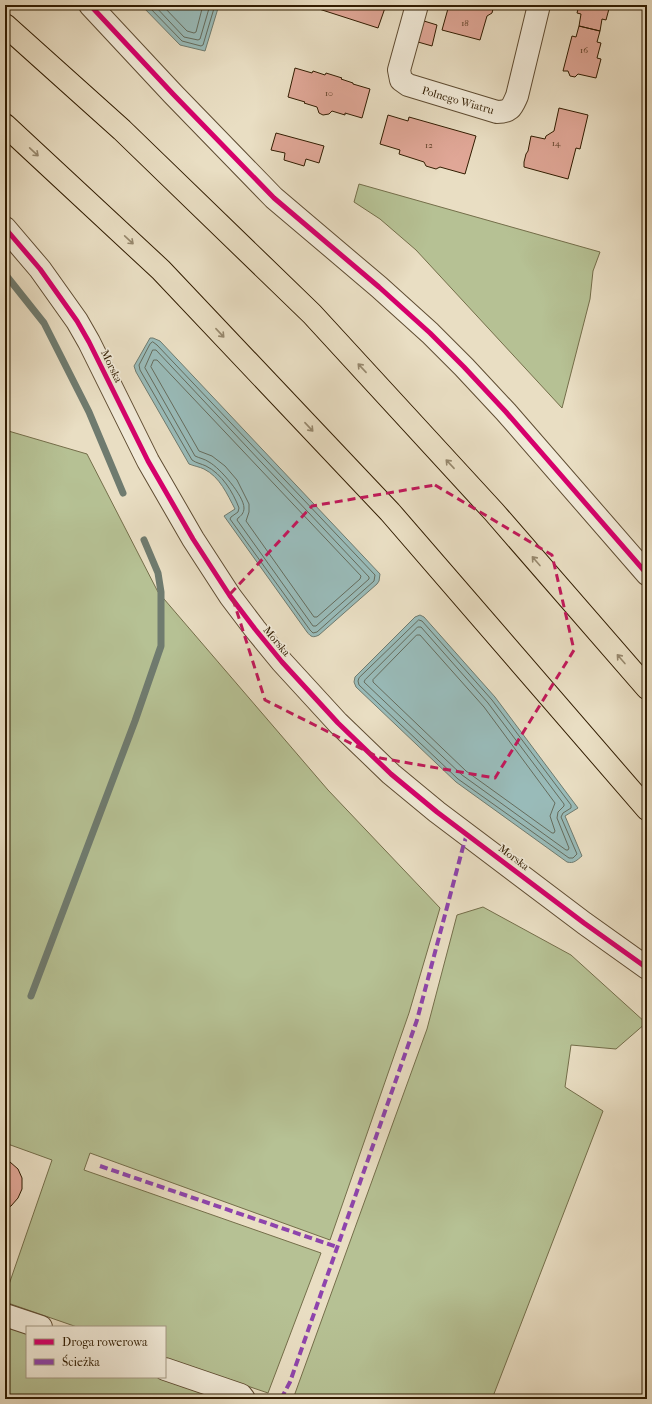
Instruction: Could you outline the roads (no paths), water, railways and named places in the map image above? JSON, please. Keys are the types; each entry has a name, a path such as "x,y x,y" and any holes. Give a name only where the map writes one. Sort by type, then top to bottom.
{"highway":[{"path":"5,25 122,130 312,314 494,512 647,688"},
{"path":"5,125 161,270 390,512 647,809"}],"street":[{"path":"90,5 173,94 274,198 379,287 464,366 647,574"},
{"name":"Polnego Wiatru","path":"417,5 399,70 401,80 408,85 497,112 505,112 509,110 517,96 539,5"},
{"name":"Morska","path":"5,228 40,269 77,321 89,342 148,461 192,539 230,596 282,662 338,723 391,774 437,812 584,923 647,968"},
{"path":"5,1315 38,1326"},
{"path":"166,1369 241,1396 244,1399"}],"water":[{"path":"141,5 219,5 205,51 180,45"},
{"path":"150,338 160,341 380,574 377,584 319,635 312,636 307,632 224,516 235,509 226,492 219,481 210,472 189,464 136,372 134,366"},
{"path":"420,615 424,617 495,697 578,808 565,816 582,856 575,861 567,862 456,782 356,687 354,682 355,677 415,617"}],"waterway":[{"path":"5,274 44,323 89,412 123,493"},
{"path":"31,996 135,721 161,646 161,592 158,573 144,540"}]}
